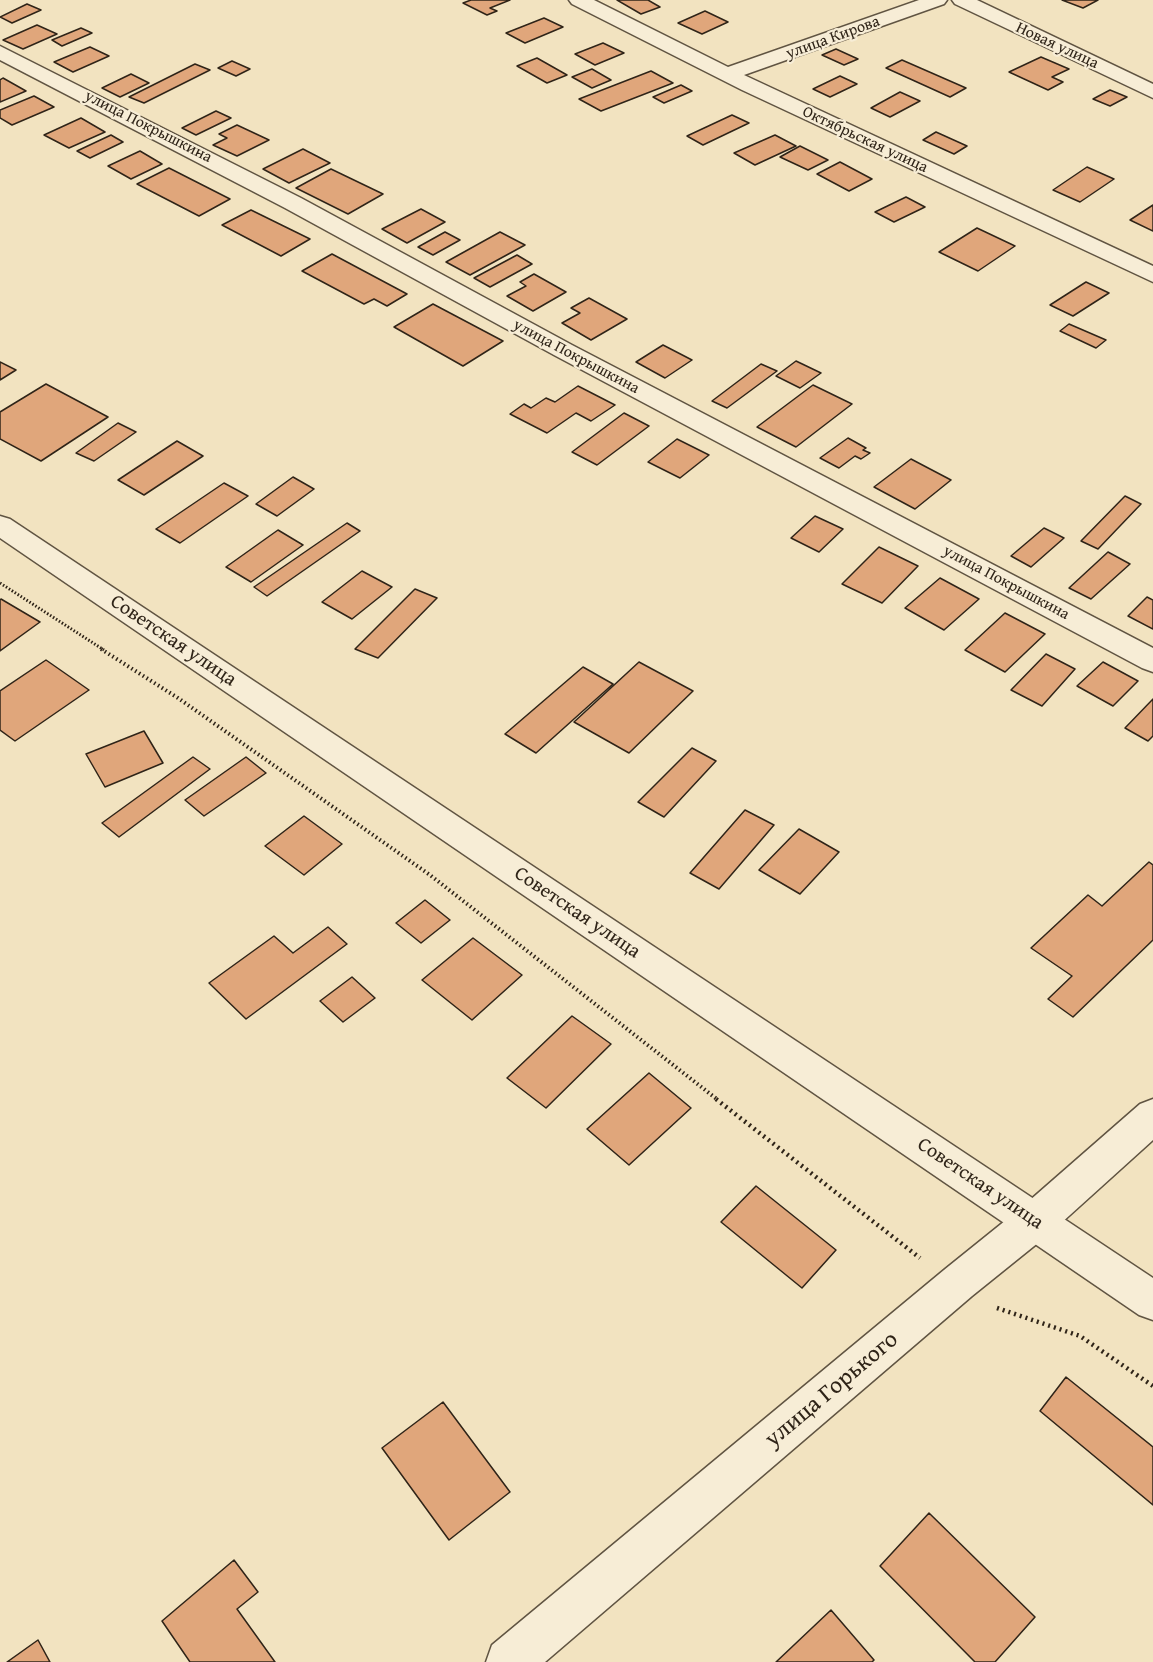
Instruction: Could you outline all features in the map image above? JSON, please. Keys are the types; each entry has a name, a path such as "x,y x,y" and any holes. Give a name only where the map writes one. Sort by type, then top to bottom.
{"street":[{"name":"Октябрьская улица","path":"579,0 728,74 1153,274"},
{"name":"улица Кирова","path":"728,74 937,0"},
{"name":"Новая улица","path":"962,0 1153,92"},
{"name":"улица Покрышкина","path":"0,52 293,202 563,350 1153,661"},
{"name":"Советская улица","path":"0,525 1153,1301"},
{"name":"улица Горького","path":"509,1662 958,1283 1035,1221 1153,1116"}],"path":[{"path":"0,582 178,698 430,875 913,1253 1001,1310 1080,1336 1153,1386"}],"building":[{"path":"471,0 510,0 490,8 497,11 487,15 463,3"},
{"path":"617,0 648,0 660,7 641,14"},
{"path":"1062,0 1098,0 1083,8"},
{"path":"27,4 41,10 12,23 0,17"},
{"path":"705,11 728,22 702,34 678,23"},
{"path":"544,18 563,27 525,43 506,33"},
{"path":"37,25 57,34 23,49 3,40"},
{"path":"81,28 92,33 62,46 52,40"},
{"path":"603,43 624,53 595,65 575,54"},
{"path":"90,47 109,56 73,72 54,62"},
{"path":"836,49 858,59 844,65 822,55"},
{"path":"1041,57 1069,69 1052,77 1063,82 1048,90 1009,72"},
{"path":"537,58 567,75 547,83 517,66"},
{"path":"902,60 966,88 950,97 886,68"},
{"path":"232,61 250,69 236,76 218,68"},
{"path":"195,64 210,70 144,103 129,97"},
{"path":"592,69 611,80 592,88 572,77"},
{"path":"651,71 673,83 601,111 579,99"},
{"path":"131,74 149,83 120,97 102,88"},
{"path":"840,76 857,84 830,97 813,89"},
{"path":"3,78 26,91 0,102 0,80"},
{"path":"681,85 692,91 664,103 653,97"},
{"path":"1110,90 1127,97 1110,106 1093,99"},
{"path":"900,92 920,101 890,117 871,108"},
{"path":"34,96 54,107 12,125 0,118 0,110"},
{"path":"216,111 231,118 196,135 182,128"},
{"path":"732,115 749,123 703,145 687,136"},
{"path":"81,118 105,132 69,148 44,135"},
{"path":"237,125 269,140 237,156 213,145 227,138 219,134"},
{"path":"936,132 967,146 954,154 923,140"},
{"path":"111,135 123,142 90,158 77,151"},
{"path":"775,135 796,146 755,165 734,153"},
{"path":"800,146 828,160 808,170 780,157"},
{"path":"303,149 330,163 289,183 263,169"},
{"path":"140,151 162,164 131,179 108,166"},
{"path":"840,162 872,179 849,191 817,174"},
{"path":"1087,167 1114,179 1080,202 1053,190"},
{"path":"169,168 230,199 199,216 137,184"},
{"path":"331,169 383,194 348,214 296,188"},
{"path":"906,197 925,207 894,222 875,212"},
{"path":"1153,205 1153,231 1130,220"},
{"path":"421,209 445,222 407,243 382,229"},
{"path":"251,210 310,239 281,256 222,225"},
{"path":"977,228 1015,246 978,271 939,252"},
{"path":"445,232 460,240 433,255 418,247"},
{"path":"500,232 525,245 470,275 446,262"},
{"path":"332,254 407,294 387,306 374,299 364,304 302,271"},
{"path":"517,255 532,264 490,287 474,278"},
{"path":"534,274 566,292 533,311 507,296 526,286 520,282"},
{"path":"1086,282 1109,293 1073,316 1050,305"},
{"path":"589,298 627,319 591,340 562,323 580,313 571,308"},
{"path":"433,304 503,341 463,366 394,327"},
{"path":"1069,324 1106,340 1096,348 1060,331"},
{"path":"663,345 692,360 665,378 636,362"},
{"path":"796,361 821,373 800,388 776,376"},
{"path":"0,362 16,370 0,380"},
{"path":"761,364 777,371 727,408 712,401"},
{"path":"46,384 108,417 41,461 0,439 0,412"},
{"path":"813,385 852,404 796,447 757,427"},
{"path":"578,386 615,405 591,421 576,413 547,433 510,414 524,404 531,408 546,398 555,402"},
{"path":"624,413 649,426 597,465 572,452"},
{"path":"118,423 136,432 94,461 76,453"},
{"path":"848,438 866,448 863,450 870,453 861,459 855,456 839,468 820,458"},
{"path":"677,439 709,455 680,478 648,462"},
{"path":"177,441 203,456 144,495 118,480"},
{"path":"911,459 951,480 915,509 874,487"},
{"path":"293,477 314,489 277,516 256,504"},
{"path":"224,483 248,496 180,543 156,529"},
{"path":"1125,496 1141,504 1098,549 1081,541"},
{"path":"815,516 843,529 819,552 791,538"},
{"path":"347,523 360,531 267,596 254,587"},
{"path":"1044,528 1064,538 1031,567 1011,556"},
{"path":"278,530 303,545 251,582 226,567"},
{"path":"879,547 918,566 882,603 842,584"},
{"path":"1108,552 1130,564 1091,599 1069,588"},
{"path":"362,571 392,587 352,619 322,602"},
{"path":"940,578 979,599 944,630 905,608"},
{"path":"415,589 437,598 378,658 355,649"},
{"path":"1147,597 1153,600 1153,629 1128,616"},
{"path":"0,600 40,622 0,651"},
{"path":"1005,613 1045,634 1005,672 965,650"},
{"path":"1046,654 1075,669 1042,706 1011,690"},
{"path":"46,660 89,690 15,741 0,730 0,691"},
{"path":"639,662 693,691 629,753 574,722"},
{"path":"1103,662 1138,681 1113,706 1077,686"},
{"path":"583,667 613,684 536,753 505,734"},
{"path":"1153,699 1153,736 1148,741 1125,728"},
{"path":"144,731 163,763 105,787 86,754"},
{"path":"692,748 716,761 664,817 638,802"},
{"path":"193,757 210,769 119,837 102,823"},
{"path":"246,757 266,773 204,816 185,800"},
{"path":"745,810 774,825 719,889 690,873"},
{"path":"304,816 342,844 304,875 265,846"},
{"path":"799,829 839,852 800,894 759,870"},
{"path":"1149,862 1153,865 1153,940 1073,1017 1048,999 1072,976 1031,948 1088,895 1102,906"},
{"path":"425,900 450,920 421,943 396,923"},
{"path":"328,927 347,944 246,1019 209,983 274,936 293,953"},
{"path":"473,938 522,975 472,1020 422,980"},
{"path":"352,977 375,998 343,1022 320,1001"},
{"path":"572,1016 611,1044 546,1108 507,1078"},
{"path":"649,1073 691,1108 629,1165 587,1129"},
{"path":"756,1186 836,1250 802,1288 721,1222"},
{"path":"1066,1377 1153,1447 1153,1505 1040,1411"},
{"path":"443,1402 510,1492 449,1540 382,1448"},
{"path":"929,1513 1035,1617 995,1662 975,1662 880,1566"},
{"path":"234,1560 258,1592 237,1609 275,1662 190,1662 162,1621"},
{"path":"831,1610 874,1660 872,1662 776,1662"},
{"path":"38,1640 50,1662 7,1662"}]}
